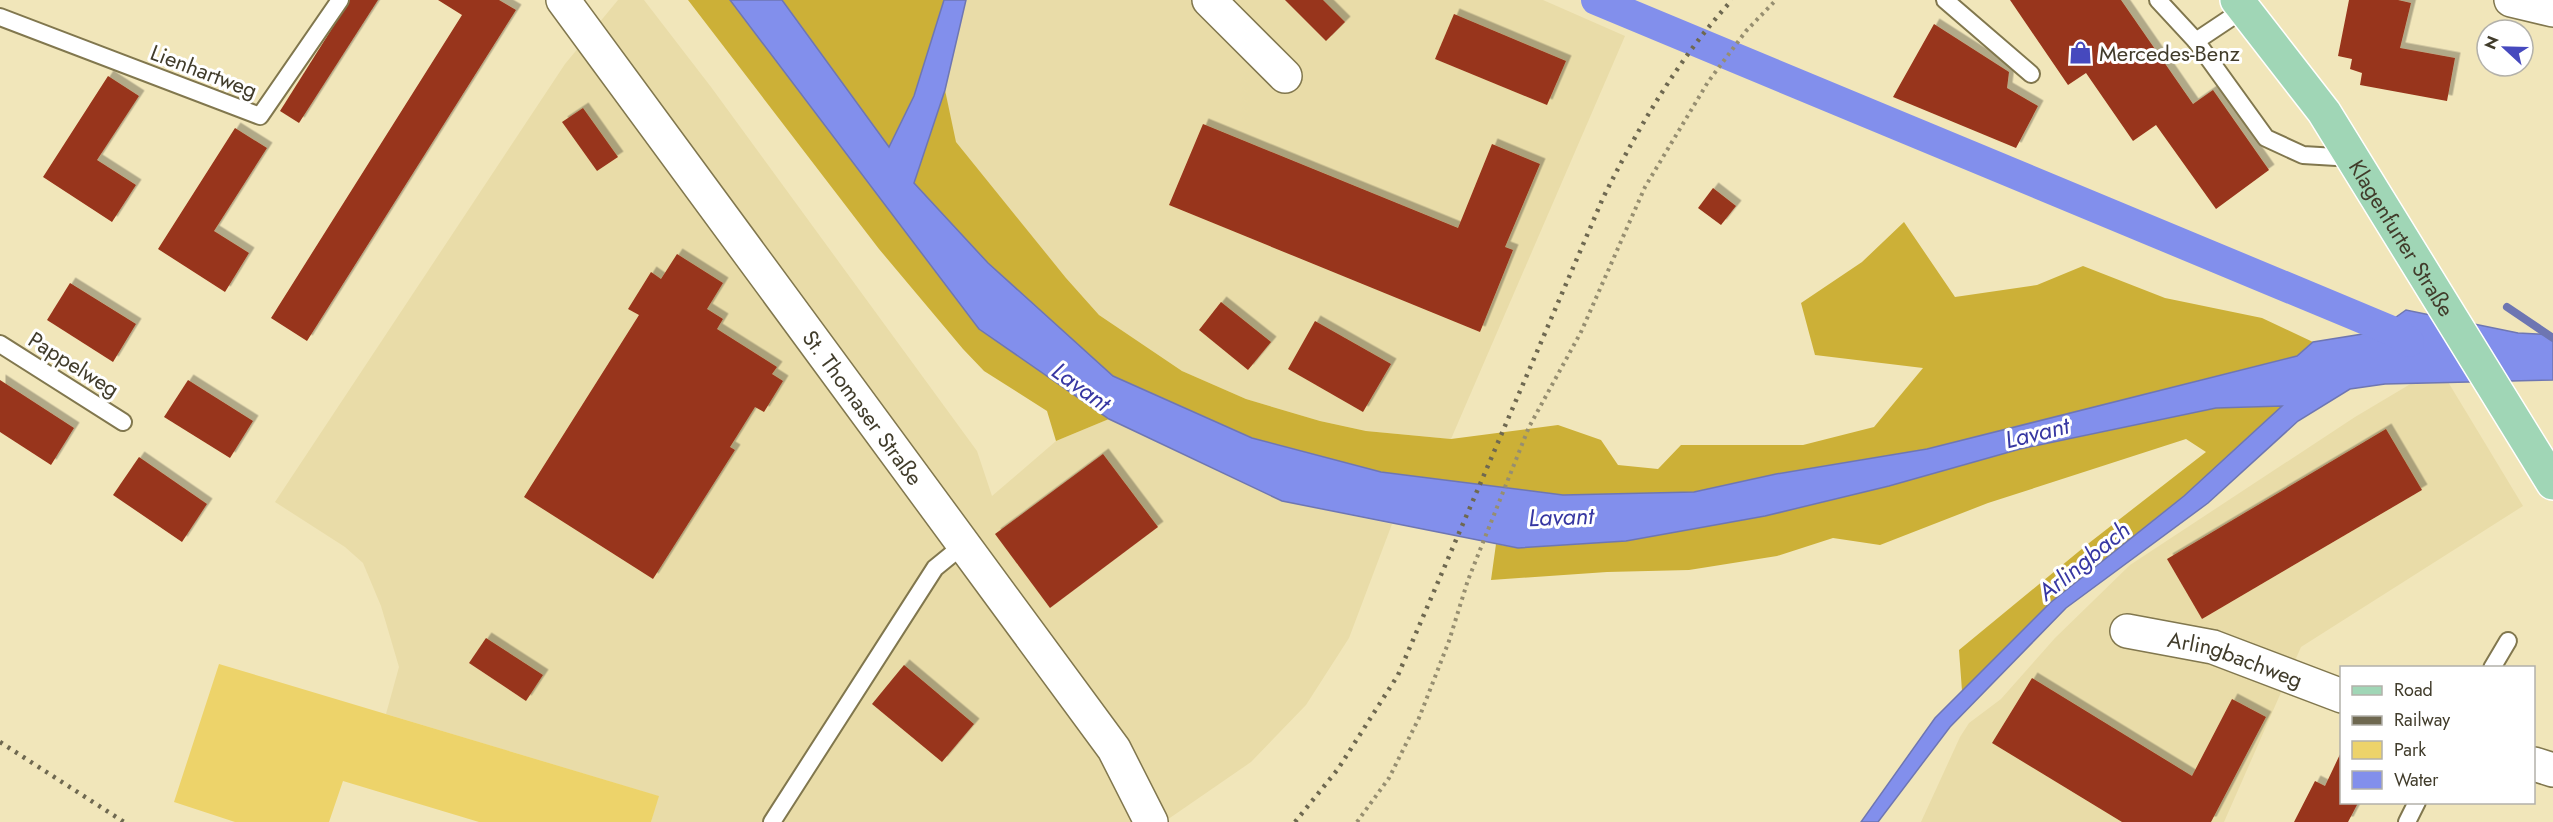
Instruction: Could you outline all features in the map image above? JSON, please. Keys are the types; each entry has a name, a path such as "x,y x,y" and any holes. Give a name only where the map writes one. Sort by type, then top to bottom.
{"main road":[{"name":"St. Thomaser Straße","path":"563,0 962,546 1114,749 1151,822"},
{"path":"1209,0 1285,76"},
{"path":"2511,0 2553,10"},
{"name":"Klagenfurter Straße","path":"2241,4 2324,112 2553,483"},
{"name":"Arlingbachweg","path":"2127,631 2213,647 2340,695"},
{"path":"2535,764 2553,770"}],"lane":[{"name":"Lienhartweg","path":"0,17 260,116 340,0"},
{"path":"1945,0 2031,74"},
{"path":"2158,0 2196,42 2266,138 2303,155 2353,158"},
{"path":"2196,42 2241,4"},
{"name":"Pappelweg","path":"0,344 123,422"},
{"path":"772,822 935,568 962,546"},
{"path":"2493,666 2508,641"},
{"path":"2407,822 2416,804"}],"path":[{"path":"1357,822 1389,778 1419,718 1449,641 1468,580 1529,427 1581,332 1645,188 1708,82 1746,31 1776,0"}],"shaded area":[{"path":"618,0 644,0 711,87 977,451 992,496 1056,441 1109,419 1282,501 1392,524 1349,638 1306,705 1251,762 1164,822 651,822 658,796 386,714 399,667 381,606 363,563 345,547 275,502 565,64"},
{"path":"688,0 730,0 979,329 1109,419 1056,441 1047,411 984,371 879,249"},
{"path":"782,0 944,0 914,96 889,148"},
{"path":"966,0 1543,0 1625,36 1451,439 1366,431 1320,421 1246,399 1182,371 1099,315 955,142 945,90"},
{"path":"945,90 956,142 1066,278 1099,315 1182,371 1246,399 1320,421 1366,431 1451,439 1558,425 1601,440 1618,465 1658,469 1681,445 1803,445 1874,427 1923,368 1815,355 1801,303 1862,262 1904,222 1955,297 2037,285 2083,266 2165,298 2262,318 2313,342 2297,356 1927,449 1776,474 1694,492 1563,495 1381,472 1252,438 1113,376 988,263 914,183"},
{"path":"2439,367 2523,506 2301,647 2224,822 1921,822 1960,737 1969,723 2001,699 2055,638 2130,565 2355,417"},
{"path":"2283,406 2184,496 2050,603 1962,691 1959,650 2089,543 2206,452 2186,439 1988,503 1880,545 1833,538 1777,556 1689,570 1607,572 1491,580 1496,544 1518,548 1625,541 1765,516 1889,486 2020,449 2216,408"}],"green space":[{"path":"219,664 659,796 651,822 479,822 343,781 329,822 235,822 174,802"}],"water":[{"name":"Lavant","path":"730,0 782,0 889,147 914,96 944,0 966,0 945,90 914,183 988,263 1113,376 1252,438 1381,472 1563,495 1694,492 1776,474 1927,449 2297,356 2313,342 2375,332 2406,310 2518,333 2553,335 2553,380 2385,384 2350,389 2298,421 2208,503 2066,608 1950,727 1878,822 1861,822 1935,718 2050,603 2184,496 2282,406 2216,408 2020,449 1889,486 1765,516 1626,541 1518,548 1282,501 1109,419 979,329"}],"building":[{"path":"350,0 378,0 299,123 280,111"},
{"path":"438,0 499,0 516,10 307,341 271,318 462,15"},
{"path":"1285,0 1323,0 1345,22 1326,41"},
{"path":"2010,0 2121,0 2193,104 2213,90 2269,170 2216,209 2156,125 2133,141 2086,73 2068,85"},
{"path":"2349,0 2398,0 2411,3 2400,48 2455,58 2447,101 2360,85 2362,73 2350,69 2352,59 2338,56"},
{"path":"1454,14 1566,61 1547,105 1435,59"},
{"path":"1934,24 2009,72 2007,88 2038,106 2016,148 1893,97"},
{"path":"108,76 139,96 97,160 136,185 112,222 43,177"},
{"path":"583,108 618,157 597,171 562,122"},
{"path":"1203,124 1458,228 1492,144 1540,164 1505,247 1513,250 1480,332 1169,205"},
{"path":"235,128 267,148 214,231 249,253 225,292 158,249"},
{"path":"1713,188 1736,206 1721,225 1698,208"},
{"path":"677,254 723,283 707,309 723,319 717,329 777,367 772,374 783,381 764,412 755,407 730,447 735,450 653,579 524,497 639,315 628,309 651,272 661,279"},
{"path":"70,283 136,324 113,362 47,320"},
{"path":"1221,302 1271,342 1248,370 1199,330"},
{"path":"1315,321 1391,364 1363,412 1288,369"},
{"path":"0,380 74,428 51,465 0,432"},
{"path":"188,380 253,421 230,458 164,417"},
{"path":"2386,429 2422,490 2202,619 2167,559"},
{"path":"1103,454 1158,527 1050,608 995,534"},
{"path":"139,457 207,504 182,542 113,495"},
{"path":"486,638 543,675 526,701 469,663"},
{"path":"904,665 974,724 942,762 872,704"},
{"path":"2032,678 2192,776 2232,699 2266,717 2211,822 2122,822 1992,743"},
{"path":"2340,754 2340,804 2357,804 2348,822 2294,822 2315,781 2325,786"}],"waterway":[{"path":"1596,0 2397,333 2409,342"},
{"path":"2507,307 2553,338"}],"railway":[{"path":"1295,822 1338,769 1398,675 1603,198 1660,95 1694,46 1732,0"},
{"path":"0,742 124,822"}],"place":[{"name":"Mercedes-Benz","path":"2081,53"}],"water label":[{"name":"Arlingbach","path":"2084,561"}]}
